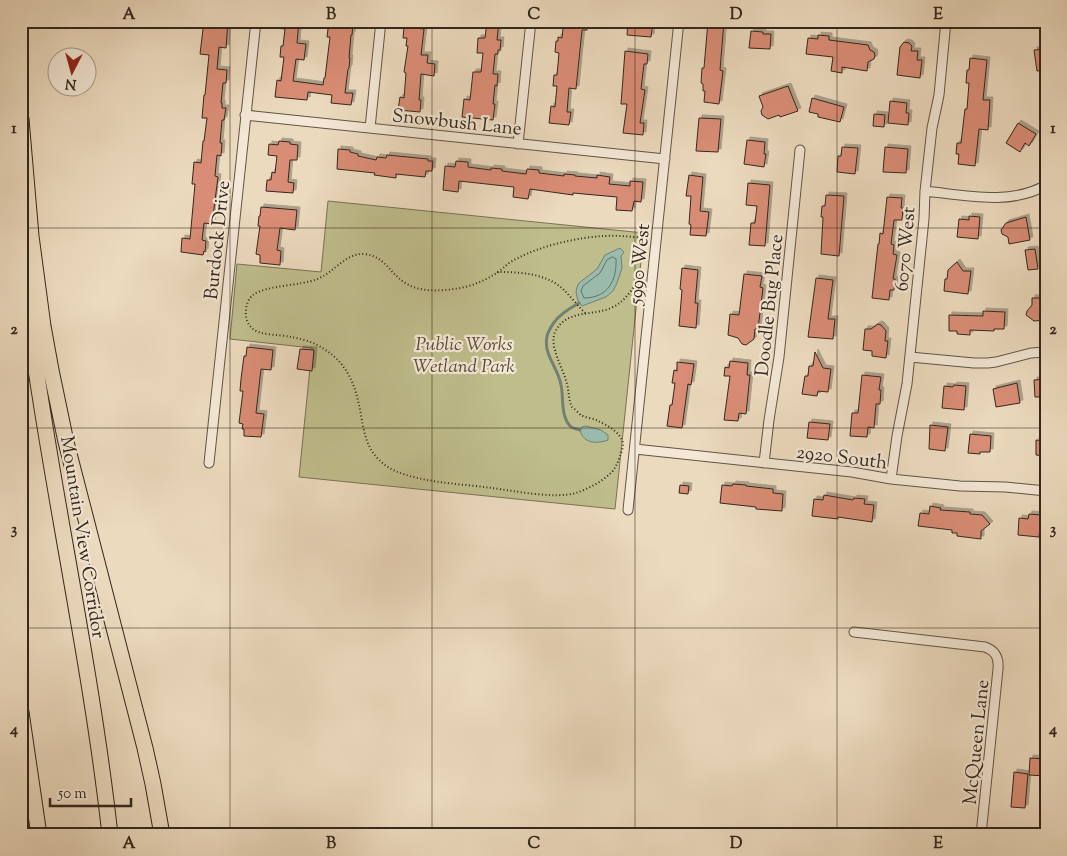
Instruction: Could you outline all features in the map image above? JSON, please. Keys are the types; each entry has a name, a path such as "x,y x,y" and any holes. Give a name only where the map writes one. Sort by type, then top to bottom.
{"highway":[{"path":"21,120 33,254 52,380 66,442 145,748 162,835"},
{"name":"Mountain View Corridor","path":"21,245 37,376 92,711 110,835"},
{"path":"21,712 40,835"}],"main road":[{"path":"968,21 995,21"}],"street":[{"name":"Burdock Drive","path":"209,463 256,21"},
{"path":"370,128 381,21"},
{"path":"518,144 531,21"},
{"name":"5990 West","path":"628,510 679,21"},
{"name":"6070 West","path":"891,479 897,436 906,396 925,191 932,128 939,95 946,21"},
{"name":"Snowbush Lane","path":"245,114 665,159"},
{"name":"Doodle Bug Place","path":"764,463 779,357 800,150"},
{"path":"925,191 981,197 1005,197 1024,194 1046,184"},
{"path":"910,357 988,364 1031,353 1046,352"},
{"name":"2920 South","path":"635,449 852,472 891,479 960,486 1005,487 1046,491"},
{"name":"McQueen Lane","path":"854,632 985,647 990,648 996,653 999,662 981,835"}],"path":[{"path":"642,276 626,297 616,306 600,313 574,315 563,323 554,334 554,348 563,370 572,407 581,416 608,426 620,436 623,444 618,464 595,485 575,493 553,495 438,481 394,471 372,453 364,433 355,390 349,375 338,360 323,348 307,340 258,333 252,329 247,321 245,312 247,303 252,295 321,278 353,255 364,254 376,257 408,285 422,290 457,289 476,284 497,272 514,259 538,248 602,236 646,238"},
{"path":"497,272 530,273 546,279 562,288 585,313"}],"green space":[{"name":"Public Works Wetland Park","path":"328,201 644,233 615,509 299,477 312,348 230,339 237,264 321,272"}],"water":[{"path":"620,248 624,252 621,256 622,268 613,291 606,297 582,306 578,301 576,292 579,283 597,269 605,255"},
{"path":"586,426 601,430 608,435 608,440 591,442 584,438 580,430"}],"building":[{"path":"204,21 228,21 226,48 219,47 217,69 227,70 226,83 223,83 221,103 222,108 226,108 224,120 222,120 221,156 217,155 215,176 218,177 212,224 204,223 202,240 206,241 203,255 181,252 182,238 190,239 195,184 192,184 194,162 201,163 207,118 202,118 209,55 200,54"},
{"path":"265,21 299,21 297,43 306,44 304,60 296,59 293,81 323,85 330,37 327,37 329,21 351,21 353,23 352,35 345,93 353,93 351,105 331,103 332,95 308,92 307,100 275,97 277,80 281,81 284,57 280,57 285,29 265,27"},
{"path":"487,21 499,21 497,40 501,40 500,50 498,50 498,54 495,54 493,74 498,74 497,86 495,85 493,120 462,117 464,99 470,100 473,72 481,72 483,53 477,53 478,38 485,38"},
{"path":"559,21 588,21 587,30 582,30 576,89 569,88 567,112 571,112 569,125 549,123 551,106 555,107 557,86 553,86 554,75 557,75 559,53 555,52 556,41 558,41 558,37 562,38 563,28 559,27"},
{"path":"628,21 653,21 651,37 627,35"},
{"path":"708,21 724,21 720,70 723,71 719,104 704,102 705,91 703,91 703,84 701,83"},
{"path":"404,27 424,29 421,55 428,55 427,63 435,64 434,76 421,74 420,112 398,110 400,97 404,98 406,73 404,72 408,46 406,46 407,38 403,38"},
{"path":"751,31 771,34 770,49 749,48"},
{"path":"818,35 829,36 829,40 868,45 870,50 874,52 874,59 868,62 867,71 842,67 842,73 831,71 833,57 806,54 808,38 818,39"},
{"path":"904,42 912,46 911,51 918,51 917,60 922,60 920,78 897,75 900,47"},
{"path":"1046,49 1046,70 1037,71 1034,50"},
{"path":"625,51 648,54 647,64 644,64 641,89 645,90 640,123 644,123 643,135 623,133 627,104 621,104"},
{"path":"970,58 987,60 983,100 990,100 988,130 979,129 975,166 958,164 959,154 956,154 957,143 961,143 965,109 967,109 969,83 966,83"},
{"path":"788,86 798,111 768,119 762,115 763,107 759,96"},
{"path":"812,98 844,107 840,122 818,117 818,114 809,112"},
{"path":"890,101 907,103 906,113 909,113 908,125 888,123"},
{"path":"874,114 885,115 884,127 873,126"},
{"path":"699,118 721,119 718,152 696,151"},
{"path":"1018,123 1036,134 1029,146 1025,143 1020,152 1006,143"},
{"path":"747,140 765,142 764,167 744,164"},
{"path":"279,141 298,145 297,160 290,160 288,182 294,183 293,193 266,191 267,180 271,180 272,172 275,173 277,156 268,155 269,144 278,145"},
{"path":"842,147 858,148 855,174 837,172 838,156 841,156"},
{"path":"885,147 908,149 906,173 883,172"},
{"path":"338,149 350,150 350,152 358,154 358,156 376,160 377,157 386,158 387,155 428,159 428,161 433,161 432,171 426,171 425,177 396,174 396,178 374,175 375,173 337,169"},
{"path":"456,161 468,162 468,167 491,170 491,168 502,169 502,171 526,174 527,169 539,170 539,173 564,176 564,174 597,178 597,175 610,177 609,184 630,186 630,181 643,182 641,202 634,201 632,211 616,210 617,197 573,193 573,195 530,189 528,199 513,197 514,187 459,181 458,192 443,190 445,166 455,167"},
{"path":"689,175 703,177 700,211 709,212 706,236 690,235 691,196 686,196"},
{"path":"748,183 770,185 765,246 749,245 751,223 755,223 757,206 746,205"},
{"path":"826,195 844,196 839,256 821,254 823,217 821,217"},
{"path":"887,197 902,198 901,208 903,208 902,220 894,220 891,244 894,245 893,254 897,255 893,279 895,279 894,290 890,290 889,300 872,298 878,244 880,233 883,234"},
{"path":"261,207 297,210 295,230 280,228 277,250 281,251 280,265 260,263 260,255 256,254"},
{"path":"969,216 980,217 978,239 957,237 959,219 969,220"},
{"path":"1026,217 1030,240 1009,244 1008,237 1002,234 1001,230 1006,223"},
{"path":"1035,249 1038,269 1028,270 1025,250"},
{"path":"957,262 963,271 971,271 968,294 944,291 948,270"},
{"path":"682,268 698,270 695,303 698,303 696,328 679,326"},
{"path":"744,274 762,276 760,287 763,288 758,329 755,329 754,339 746,345 742,344 738,338 728,335 730,314 739,315"},
{"path":"816,278 833,280 828,319 835,319 833,339 808,337"},
{"path":"1032,298 1046,298 1046,320 1034,321 1026,315 1032,305"},
{"path":"983,311 1005,312 1004,329 994,329 994,331 970,330 970,335 949,331 949,315 983,316"},
{"path":"878,324 886,331 885,341 888,341 886,358 872,356 872,351 863,350 865,329 871,329"},
{"path":"247,347 273,350 271,370 261,369 256,413 264,414 261,437 244,436 243,424 239,423 243,391 240,391 241,379"},
{"path":"300,349 314,350 312,371 297,369"},
{"path":"815,352 823,368 831,369 828,392 818,391 817,396 802,394 805,376 808,376 809,366 813,366"},
{"path":"730,361 748,363 747,375 750,375 746,414 739,413 738,421 724,420 730,376 724,376 725,367 729,368"},
{"path":"677,362 694,364 691,385 688,384 682,428 667,426 675,383 672,383 674,370 677,371"},
{"path":"862,375 881,377 879,390 881,390 880,404 876,404 874,428 868,427 867,437 850,436 852,413 858,413"},
{"path":"1046,379 1046,397 1035,397 1034,380"},
{"path":"1017,383 1020,403 996,407 993,389"},
{"path":"954,385 966,386 964,410 942,408 944,386 953,387"},
{"path":"809,422 830,424 828,440 807,438"},
{"path":"930,425 948,427 945,451 929,449"},
{"path":"970,434 991,436 990,452 980,452 980,454 968,453"},
{"path":"1036,440 1046,441 1046,456 1036,455"},
{"path":"733,484 773,489 773,493 783,494 782,511 720,503 722,485 732,486"},
{"path":"680,485 689,486 688,494 679,493"},
{"path":"824,495 853,500 854,498 865,499 864,504 874,505 872,522 838,517 838,519 812,516 814,499 823,500"},
{"path":"930,506 941,508 940,510 970,512 970,514 982,515 990,524 981,531 981,539 957,536 957,533 952,533 952,530 918,526 920,513 929,514"},
{"path":"1029,514 1041,515 1039,537 1018,535 1019,518 1028,519"},
{"path":"1030,758 1046,759 1046,776 1029,775"},
{"path":"1014,772 1028,774 1025,808 1011,807"}],"waterway":[{"path":"579,303 558,318 548,333 546,342 548,354 560,380 565,416 570,426 580,430"}]}
